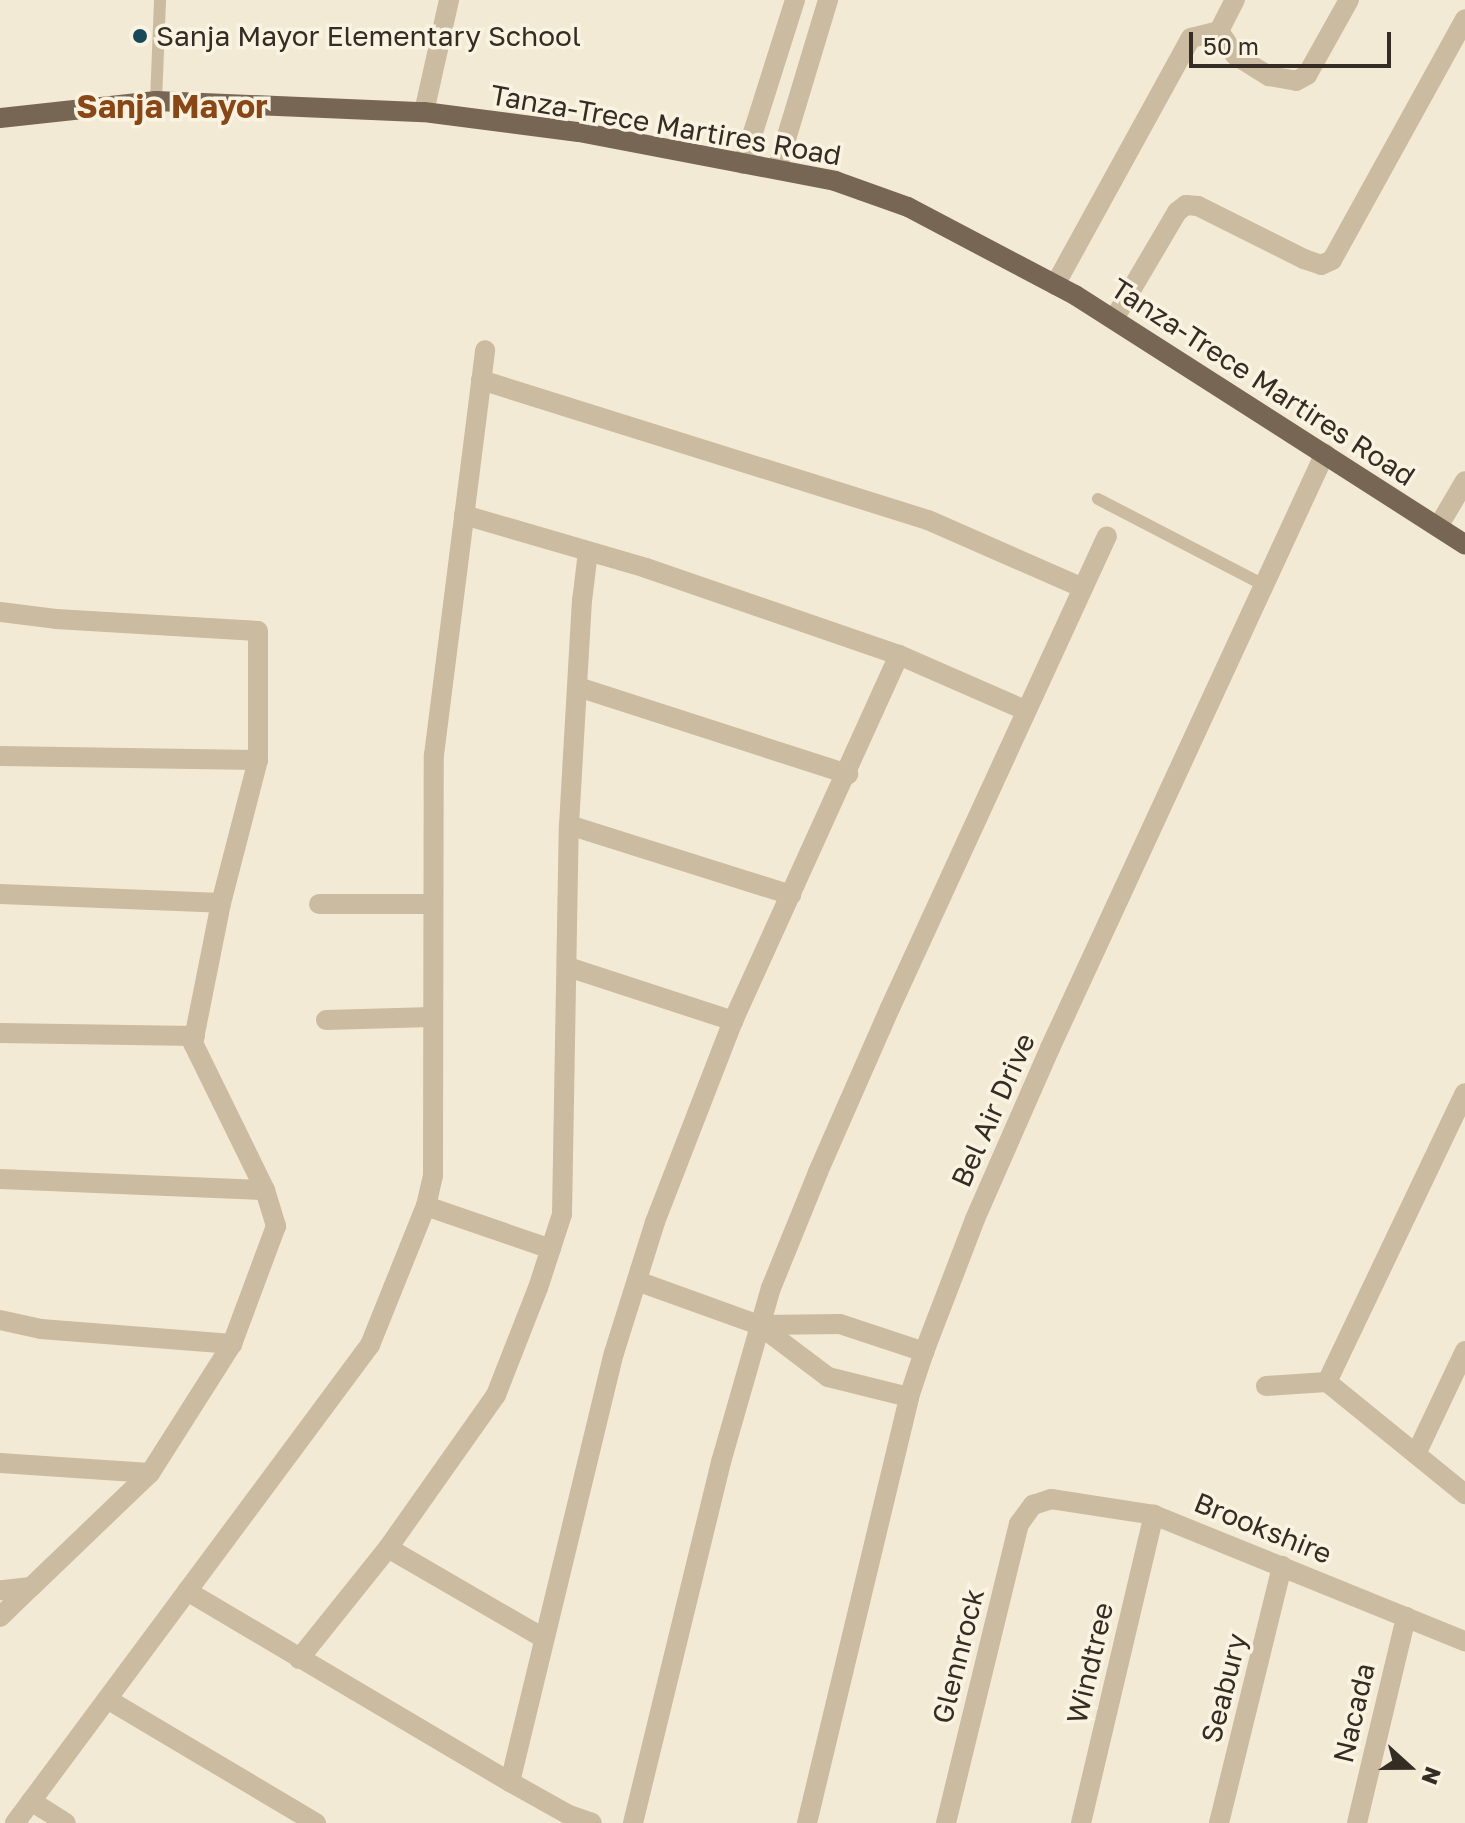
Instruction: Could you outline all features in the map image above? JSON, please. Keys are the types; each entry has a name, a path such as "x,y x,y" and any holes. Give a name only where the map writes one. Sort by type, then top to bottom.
{"main road":[{"name":"Tanza-Trece Martires Road","path":"0,118 156,101 424,112 579,132 835,181 908,207 1055,285 1114,319 1465,544"}],"street":[{"path":"424,112 449,0"},
{"path":"743,164 795,0"},
{"path":"777,169 828,0"},
{"path":"1055,285 1191,38 1219,31 1235,0"},
{"path":"1219,31 1235,55 1269,76 1296,81 1307,75 1349,0"},
{"path":"1114,319 1177,212 1186,205 1198,206 1304,259 1321,265 1332,260 1465,19"},
{"path":"15,1823 81,1729 107,1699 370,1345 426,1206 433,1175 431,904 434,755 485,350"},
{"path":"481,380 928,520 1083,588"},
{"name":"Bel Air Drive","path":"807,1823 909,1397 924,1352 975,1219 1044,1062 1325,453"},
{"path":"1438,527 1465,481"},
{"path":"464,515 646,568 899,655 1025,710"},
{"path":"633,1823 759,1325 818,1172 1025,710 1107,536"},
{"path":"299,1659 388,1548 496,1395 562,1214 569,825 588,552"},
{"path":"0,612 56,619 258,631 258,760 221,903 193,1043 265,1190 276,1226 232,1344 150,1473 0,1617"},
{"path":"510,1782 614,1353 680,1153 733,1021 848,774 899,655"},
{"path":"578,687 848,774"},
{"path":"0,756 258,760"},
{"path":"569,825 791,895"},
{"path":"0,894 221,903"},
{"path":"319,904 431,904"},
{"path":"568,967 733,1021"},
{"path":"326,1020 432,1017"},
{"path":"0,1033 195,1036"},
{"path":"1327,1382 1465,1093"},
{"path":"0,1179 265,1190"},
{"path":"426,1206 551,1249"},
{"path":"637,1281 759,1325 828,1377 909,1397"},
{"path":"0,1320 41,1329 232,1344"},
{"path":"759,1325 840,1324 924,1352"},
{"path":"1416,1454 1465,1351"},
{"path":"1266,1386 1327,1382 1465,1494"},
{"path":"0,1463 150,1473"},
{"name":"Brookshire","path":"1033,1505 1051,1499 1154,1515 1465,1641"},
{"name":"Glennrock","path":"946,1823 1019,1524 1033,1505"},
{"name":"Windtree","path":"1081,1823 1154,1515"},
{"path":"388,1548 543,1638"},
{"name":"Seabury","path":"1219,1823 1282,1566"},
{"path":"0,1590 31,1587"},
{"path":"187,1591 510,1782 569,1815 592,1823"},
{"name":"Nacada","path":"1357,1823 1406,1617"},
{"path":"107,1699 316,1823"},
{"path":"31,1801 66,1823"},
{"path":"0,1819 6,1823"}],"lane":[{"path":"156,101 160,0"},
{"path":"1098,499 1264,585"}],"place":[{"name":"Sanja Mayor Elementary School","path":"140,36"}],"district":[{"name":"Sanja Mayor","path":"172,106"}]}
